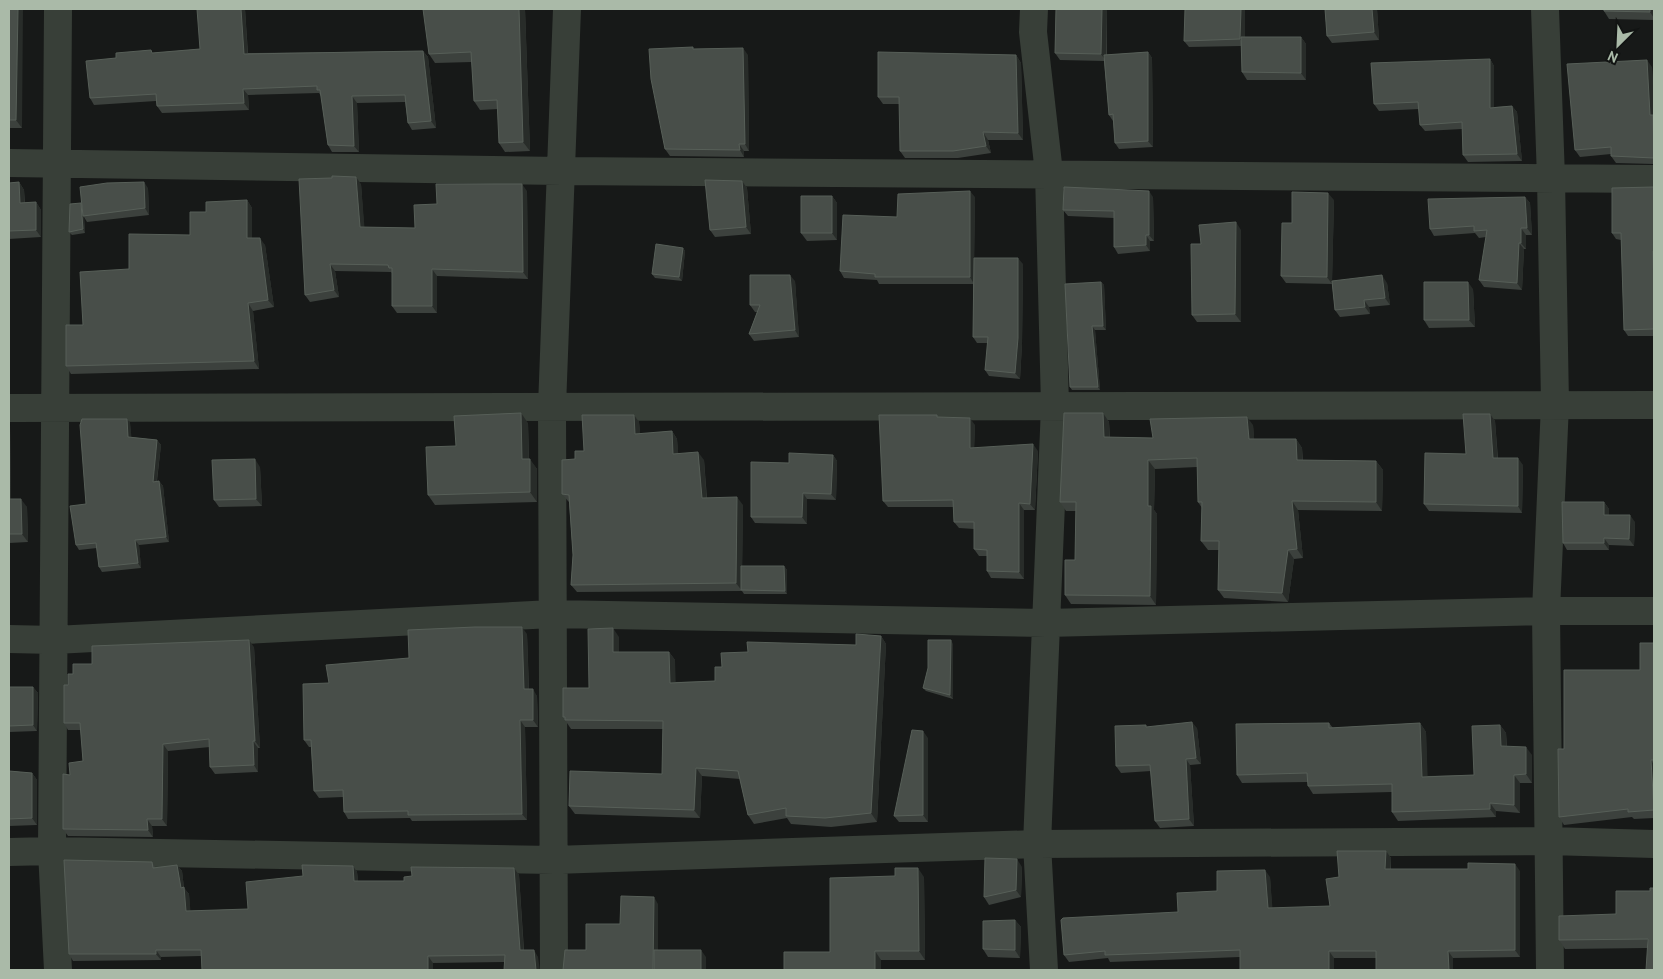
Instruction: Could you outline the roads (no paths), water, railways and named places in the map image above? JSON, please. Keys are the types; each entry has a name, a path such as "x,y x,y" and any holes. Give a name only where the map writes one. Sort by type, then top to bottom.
{"street":[{"path":"58,9 52,851 58,970"},
{"path":"554,970 552,407 567,9"},
{"path":"1034,9 1033,32 1049,173 1055,406 1038,844 1044,970"},
{"path":"1545,9 1551,178 1555,404 1546,610 1550,970"},
{"path":"9,163 58,162 562,171 1049,173 1654,179"},
{"path":"9,408 1654,405"},
{"path":"9,639 55,640 552,614 1046,623 1546,610 1654,611"},
{"path":"9,852 52,851 554,860 1038,844 1549,842 1654,844"}]}
